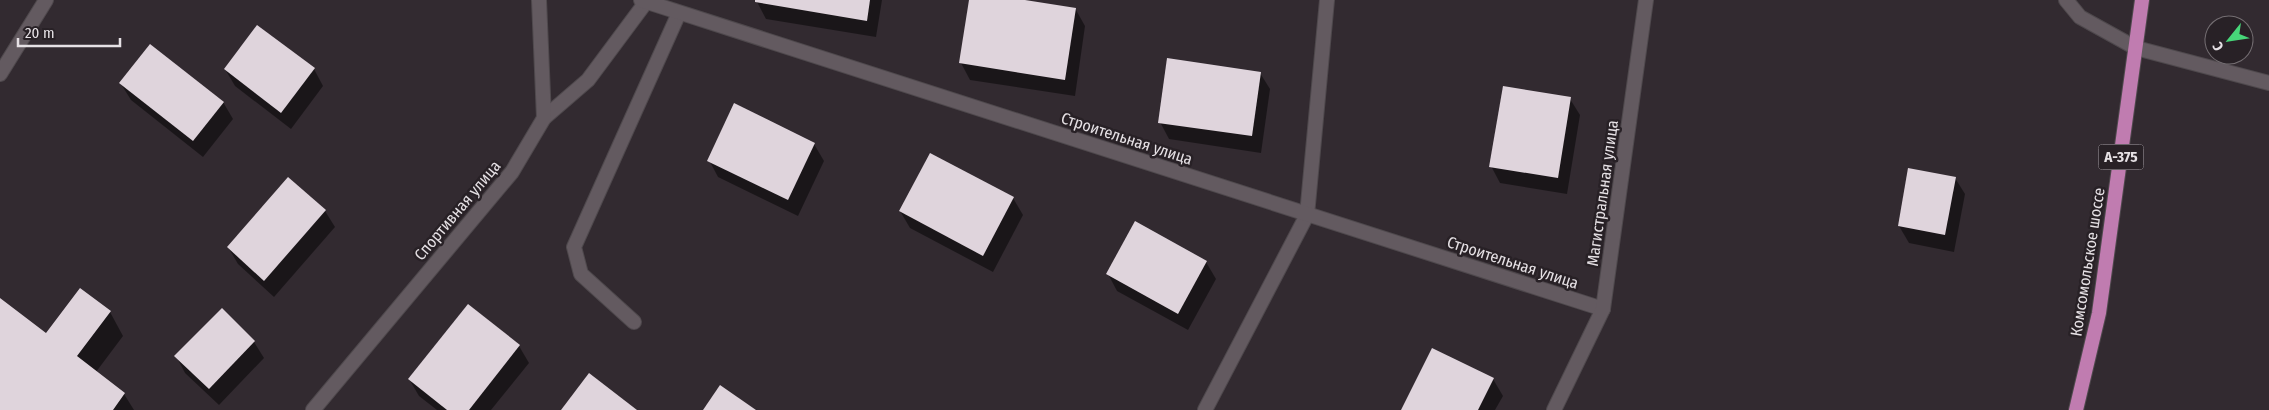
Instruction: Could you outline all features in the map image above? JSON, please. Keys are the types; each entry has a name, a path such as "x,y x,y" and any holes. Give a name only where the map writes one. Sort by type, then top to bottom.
{"highway":[{"name":"Комсомольское шоссе","path":"2076,410 2099,313 2142,0"}],"street":[{"path":"0,74 46,0"},
{"path":"539,0 544,118"},
{"path":"1205,410 1307,214 1327,0"},
{"name":"Магистральная улица","path":"1554,410 1603,310 1646,0"},
{"path":"2066,0 2080,17 2136,48 2269,83"},
{"path":"544,118 588,80 644,1"},
{"name":"Строительная улица","path":"644,1 1603,310"},
{"path":"634,322 580,274 574,247 679,13"},
{"name":"Спортивная улица","path":"313,410 512,172 544,118"}],"building":[{"path":"755,0 870,0 867,21 755,2"},
{"path":"969,0 1025,0 1076,8 1065,80 959,63"},
{"path":"257,25 315,68 281,113 224,69"},
{"path":"150,44 224,102 193,141 119,83"},
{"path":"1167,58 1261,72 1252,136 1158,123"},
{"path":"1503,86 1571,97 1558,178 1489,167"},
{"path":"734,103 815,143 788,200 707,161"},
{"path":"930,153 1014,197 983,256 899,211"},
{"path":"1908,168 1956,177 1945,235 1898,226"},
{"path":"288,177 326,210 264,281 227,247"},
{"path":"1135,221 1207,261 1178,314 1106,274"},
{"path":"80,288 111,311 77,356 125,393 113,410 0,410 0,298 46,333"},
{"path":"468,304 520,345 469,410 447,410 408,379"},
{"path":"222,308 255,341 209,389 174,356"},
{"path":"1432,348 1494,378 1478,410 1401,410"},
{"path":"589,373 637,410 561,410"},
{"path":"720,385 756,410 703,410"}]}
